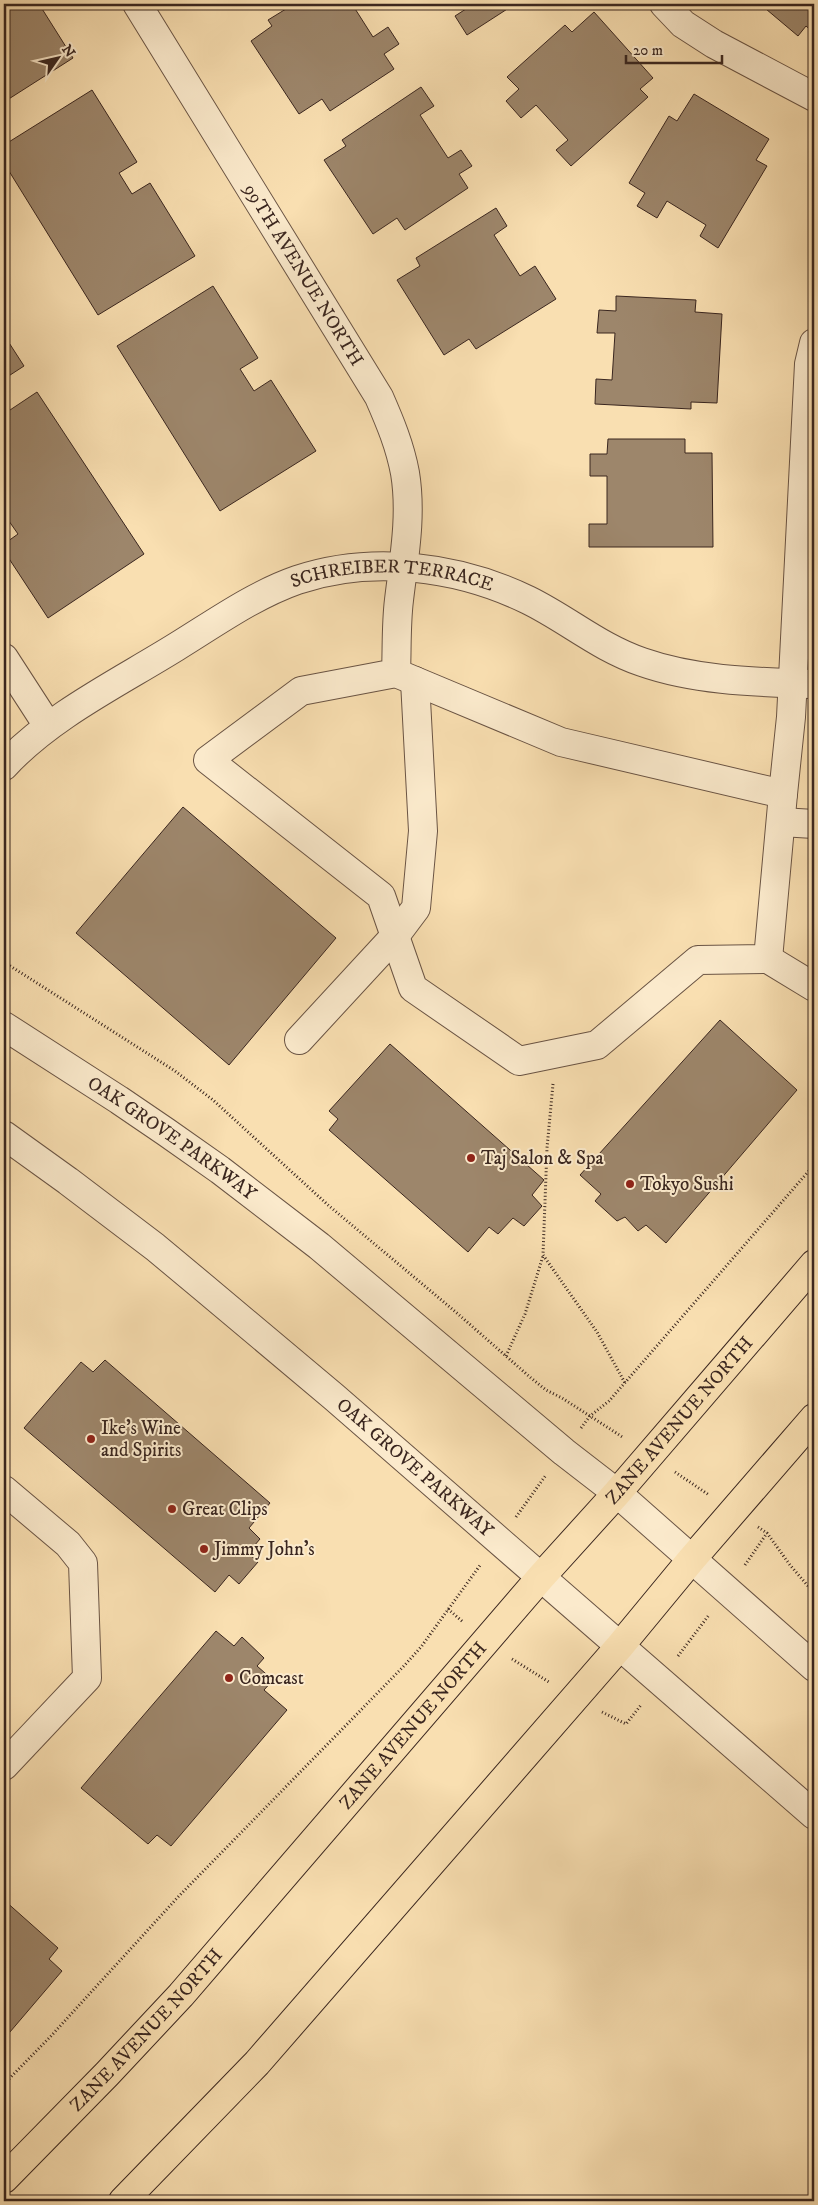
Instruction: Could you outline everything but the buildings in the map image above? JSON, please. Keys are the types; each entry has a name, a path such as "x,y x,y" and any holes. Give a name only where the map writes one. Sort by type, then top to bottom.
{"main road":[{"name":"ZANE AVENUE NORTH","path":"4,2179 108,2074 181,1995 541,1577 617,1494 814,1264"},
{"path":"123,2201 257,2063 620,1646 691,1560 814,1418"}],"street":[{"name":"99TH AVENUE NORTH","path":"137,4 380,397 396,437 405,474 407,516 404,567 399,601 423,831 416,908 395,936 299,1040"},
{"path":"664,4 683,24 714,44 814,97"},
{"path":"768,959 791,717 803,683 809,364 814,343"},
{"name":"SCHREIBER TERRACE","path":"4,766 48,726 247,603 297,580 347,569 404,567 444,571 486,583 529,600 591,638 641,662 688,675 803,683"},
{"path":"4,658 48,726"},
{"path":"783,794 561,742 406,677 300,691 208,760 381,896 413,988 519,1061 597,1045 698,960 768,959 814,987"},
{"path":"781,822 814,824"},
{"name":"OAK GROVE PARKWAY","path":"4,1026 119,1100 233,1180 319,1246 564,1452 617,1494 814,1667"},
{"name":"OAK GROVE PARKWAY","path":"4,1135 155,1247 334,1397 814,1815"},
{"path":"4,1490 68,1544 83,1563 87,1678 4,1766"}],"path":[{"path":"4,962 175,1071 213,1100 328,1205 546,1390 590,1416 767,1533 790,1566 814,1592"},
{"path":"506,1356 525,1314 543,1255 547,1148 556,1053"},
{"path":"4,2084 51,2036 178,1897 421,1648 590,1416 609,1401 625,1384 814,1165"},
{"path":"543,1255 597,1332 625,1384"},
{"path":"448,1609 485,1642 575,1698 626,1724 727,1591 767,1533"}],"place":[{"name":"Taj Salon & Spa","path":"471,1158"},
{"name":"Tokyo Sushi","path":"630,1184"},
{"name":"Ike's Wine and Spirits","path":"91,1439"},
{"name":"Great Clips","path":"172,1509"},
{"name":"Jimmy John's","path":"204,1549"},
{"name":"Comcast","path":"229,1678"}]}
